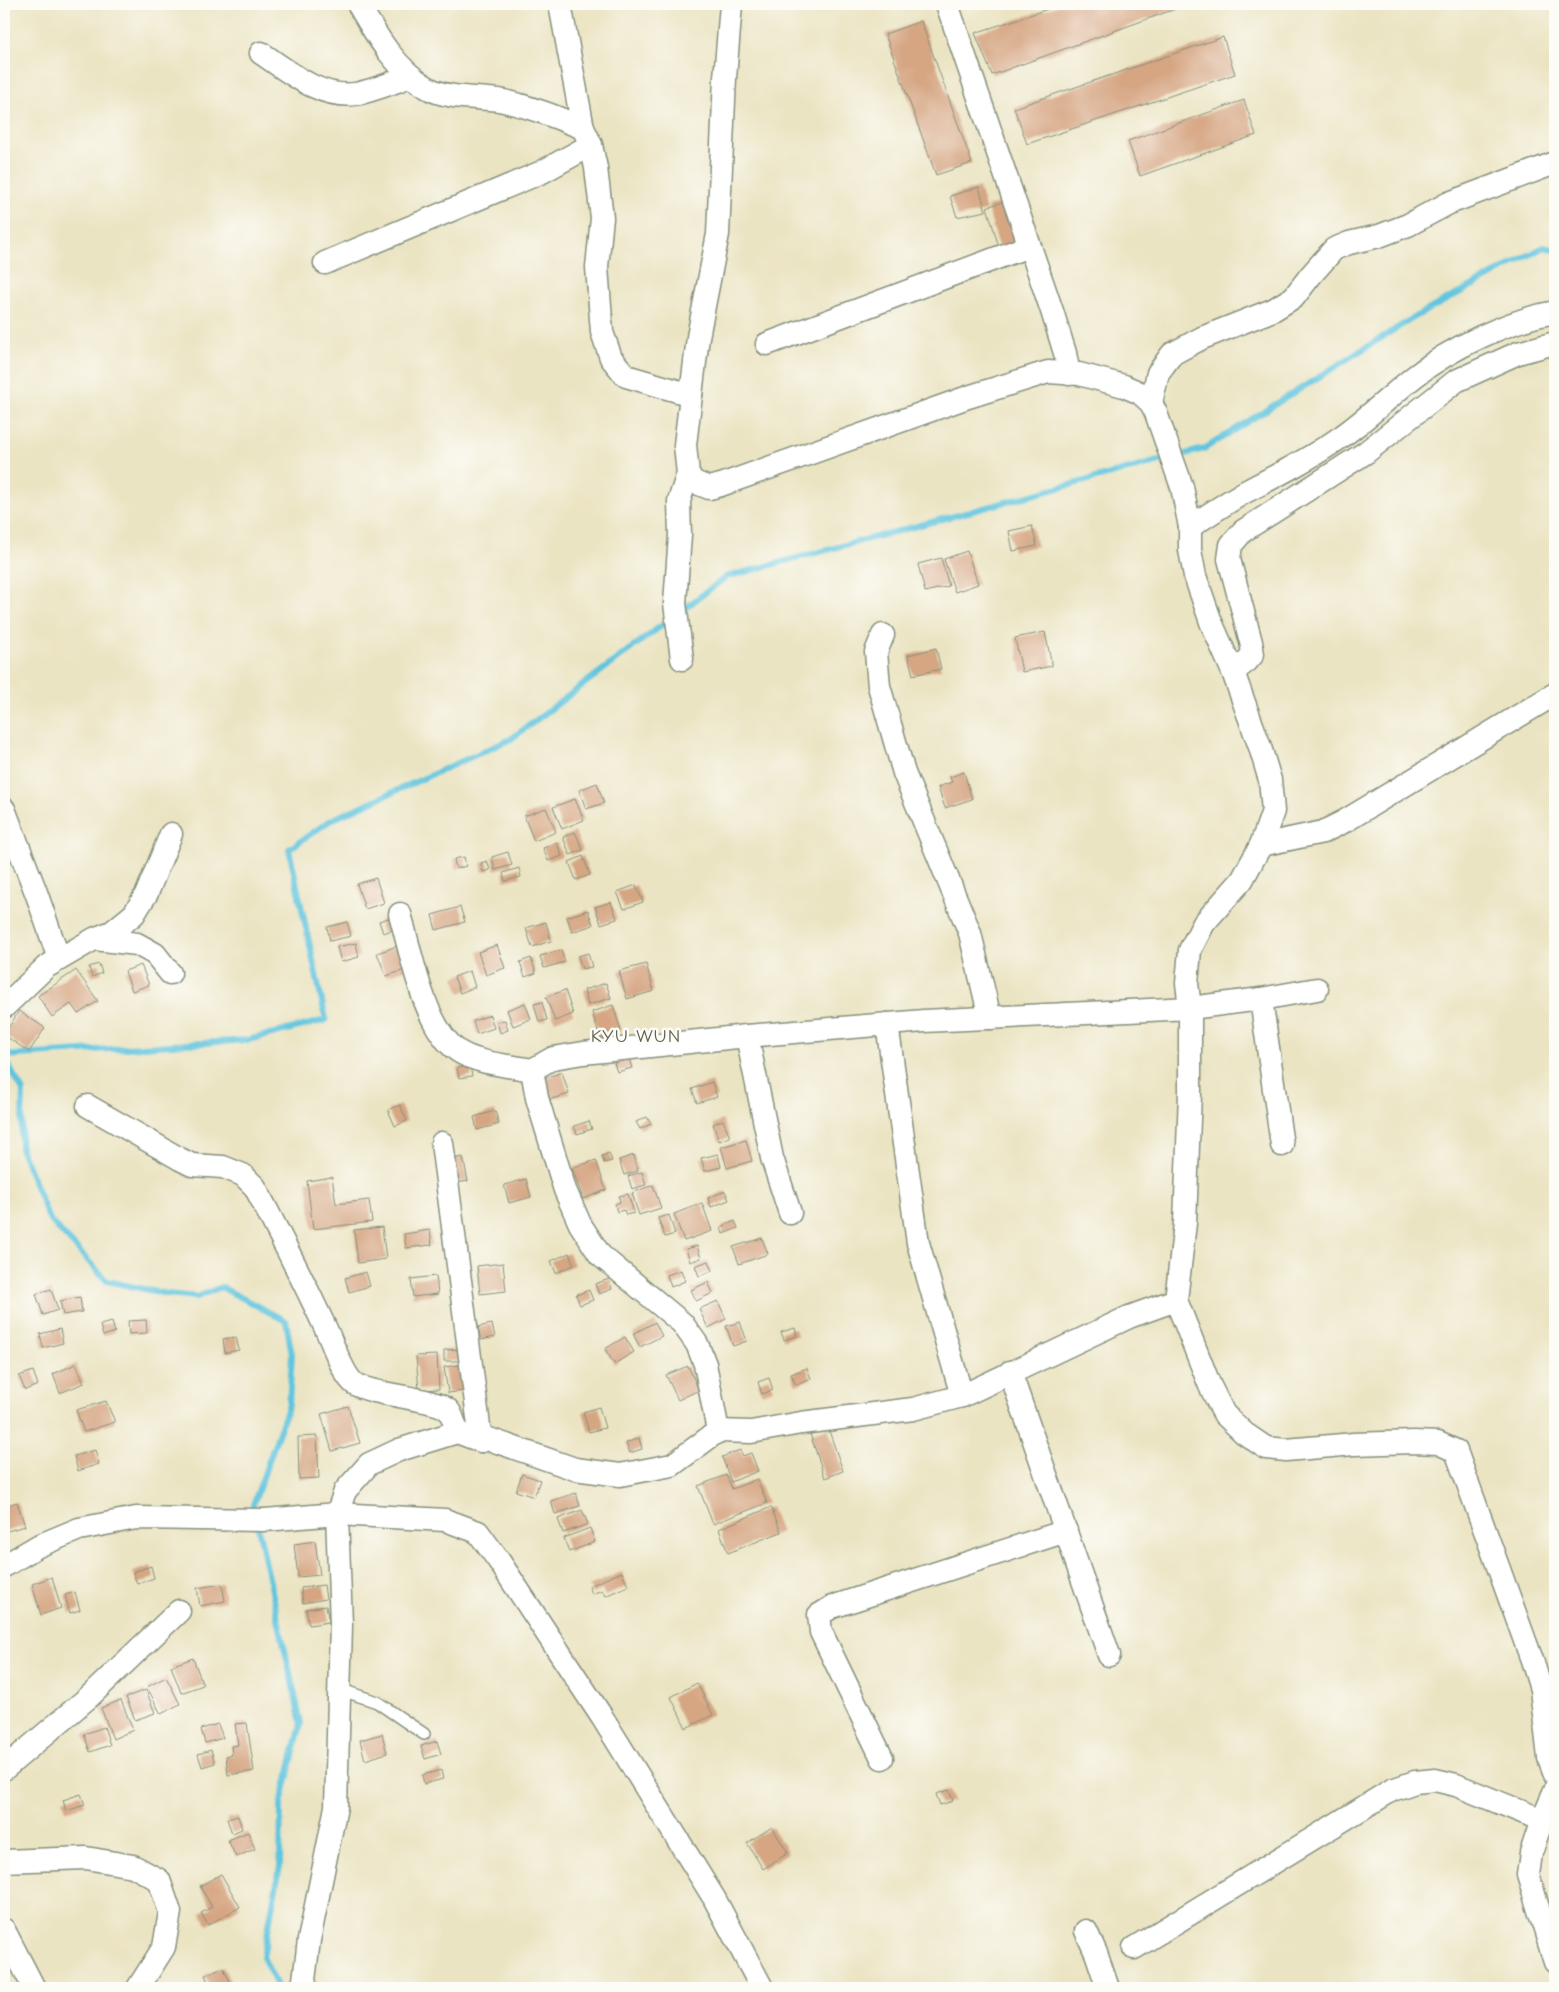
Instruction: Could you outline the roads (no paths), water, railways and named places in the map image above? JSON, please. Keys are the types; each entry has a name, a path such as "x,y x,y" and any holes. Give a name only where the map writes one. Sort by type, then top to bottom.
{"street":[{"path":"358,4 402,70 429,90 460,97 499,100 536,109 587,136"},
{"path":"560,4 587,136 596,168 602,218 597,267 602,332 611,358 626,376 691,395"},
{"path":"682,659 676,614 680,535 679,501 688,474 685,445 698,337 718,234 725,78 731,4"},
{"path":"947,4 1052,311 1067,363 1079,374 1124,386 1140,393 1151,403 1182,487 1190,527 1190,550 1195,576 1211,622 1233,672 1270,780 1273,811 1261,845 1242,880 1204,923 1190,950 1187,983 1190,1008 1190,1093 1185,1223 1176,1300 1210,1386 1224,1414 1244,1433 1266,1448 1286,1450 1354,1444 1438,1442 1456,1451 1532,1660 1540,1690 1549,1758 1555,1774"},
{"path":"261,53 298,77 326,92 354,94 412,76"},
{"path":"325,263 542,172 587,136"},
{"path":"1151,403 1158,374 1172,354 1202,338 1273,310 1294,297 1334,250 1349,243 1379,236 1408,225 1449,203 1555,163"},
{"path":"767,344 1029,246"},
{"path":"1190,527 1342,437 1415,376 1445,356 1490,332 1555,312"},
{"path":"1233,672 1247,662 1253,654 1229,559 1231,545 1244,530 1365,453 1456,381 1518,353 1555,343"},
{"path":"688,474 694,482 701,486 709,488 721,485 968,397 1048,372 1067,363"},
{"path":"883,635 876,652 879,686 904,773 970,933 990,1018"},
{"path":"1261,845 1323,832 1338,825 1555,694"},
{"path":"4,809 59,959"},
{"path":"4,1007 46,967 94,939 112,932 134,914 147,893 171,834"},
{"path":"400,914 427,1010 449,1043 458,1051 474,1058 532,1070 553,1058 583,1053 747,1036 887,1024 1190,1008 1261,999 1317,989"},
{"path":"94,939 136,944 155,954 170,973"},
{"path":"1261,999 1282,1145"},
{"path":"887,1024 918,1243 962,1396"},
{"path":"747,1036 772,1158 790,1213"},
{"path":"532,1070 537,1098 562,1181 580,1224 600,1255 682,1323 697,1344 705,1364 718,1431"},
{"path":"88,1106 192,1165 224,1167 243,1176 255,1187 327,1329 342,1367 354,1384 421,1401 437,1403 449,1410 457,1432"},
{"path":"442,1143 481,1441"},
{"path":"306,1988 304,1980 308,1940 336,1807 341,1625 337,1514 346,1492 369,1464 400,1450 457,1432 481,1441 489,1439 575,1469 620,1476 672,1465 718,1431 751,1432 801,1423 913,1409 962,1396 1130,1317 1176,1300"},
{"path":"1010,1372 1109,1655"},
{"path":"4,1566 38,1546 79,1529 136,1518 265,1520 337,1514 445,1520 478,1532 499,1560 602,1717 714,1898 762,1988"},
{"path":"882,1758 820,1632 819,1615 832,1607 1066,1531"},
{"path":"4,1769 90,1696 179,1611"},
{"path":"1134,1948 1392,1790 1415,1782 1435,1780 1456,1785 1542,1820"},
{"path":"1555,1790 1531,1853 1528,1874 1555,1962"},
{"path":"4,1861 86,1858 133,1866 159,1880 170,1912 164,1947 138,1988"},
{"path":"4,1930 34,1988"},
{"path":"1086,1931 1108,1988"}],"lane":[{"path":"339,1689 377,1702 424,1734"}],"waterway":[{"path":"681,611 726,577 1204,449 1413,318 1544,247 1555,250"},
{"path":"4,1056 248,1040 326,1020 289,849 331,820 511,739 673,617"},
{"path":"4,1058 23,1091 21,1149 49,1219 107,1281 167,1294 197,1297 221,1287 286,1321 292,1355 289,1404 253,1505 301,1723 281,1804 280,1866 263,1957 278,1988"}],"district":[{"name":"KYU WUN","path":"636,1035"}]}
